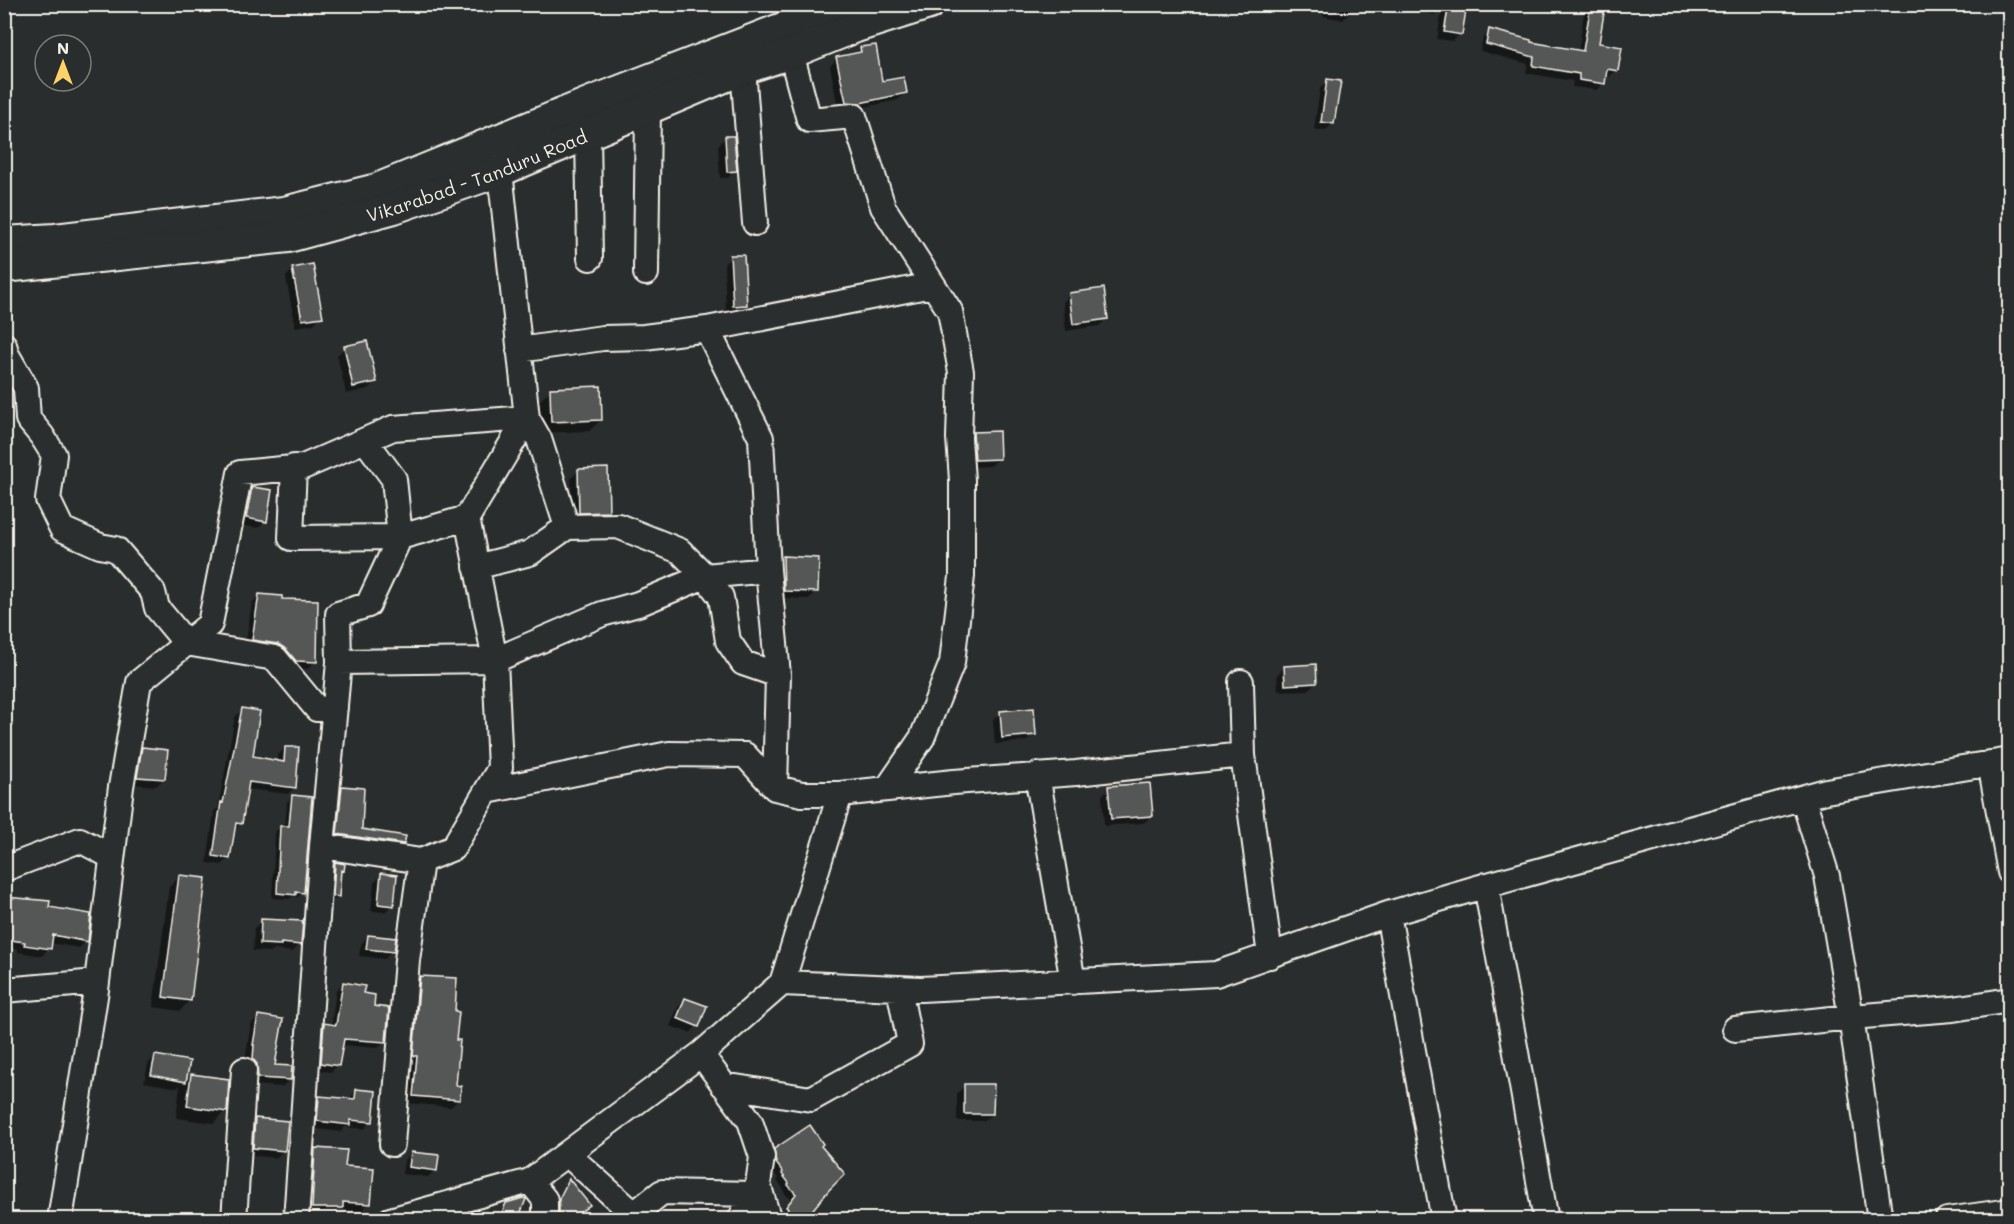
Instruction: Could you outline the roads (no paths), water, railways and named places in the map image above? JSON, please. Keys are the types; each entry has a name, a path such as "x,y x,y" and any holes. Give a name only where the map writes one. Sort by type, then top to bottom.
{"main road":[{"name":"Vikarabad - Tanduru Road","path":"4,267 37,252 284,212 377,189 548,135 845,4"},
{"name":"Vikarabad - Tanduru Road","path":"4,242 37,252 288,237 394,208 500,171 548,135 588,133 743,69 856,27 929,4"}],"street":[{"path":"791,53 809,120 854,116 883,207 950,311 961,372 958,438 962,480 962,576 952,663 922,738 887,789"},
{"path":"743,69 755,223"},
{"path":"646,273 648,108"},
{"path":"588,133 590,258"},
{"path":"500,171 527,418 539,439 567,527"},
{"path":"519,350 603,338 644,337 707,329 932,285"},
{"path":"707,329 761,438 768,570 778,675 775,788"},
{"path":"4,345 7,355 26,388 28,419 54,455 48,500 62,529 100,546 116,549 153,592 157,608 186,643 276,658 317,708 335,708"},
{"path":"60,1220 97,982 121,787 138,682 210,624 240,472 303,466 393,428 527,418"},
{"path":"322,846 421,861 453,848 500,768 495,660 467,518 527,418"},
{"path":"296,1220 322,846 339,662 339,614 368,605 400,537 394,478 365,440"},
{"path":"294,467 291,538 400,537 467,518"},
{"path":"476,567 530,553 567,527 618,526 680,551 705,576 721,597 728,640 743,663 778,675"},
{"path":"339,662 495,660 602,614 638,604 705,576 768,570"},
{"path":"1240,682 1243,755 1270,956"},
{"path":"487,790 669,754 745,755 775,788 802,794 840,794 1243,755"},
{"path":"782,983 921,989 1216,974 1388,914 1826,791 2000,762 2010,872"},
{"path":"1037,775 1073,982"},
{"path":"390,1220 422,1215 530,1181 701,1054 782,983 840,794"},
{"path":"1803,798 1827,876 1851,1017 1880,1220"},
{"path":"4,869 80,840 112,857"},
{"path":"392,1144 407,960 421,861"},
{"path":"1486,885 1546,1220"},
{"path":"1388,914 1444,1220"},
{"path":"4,990 97,982"},
{"path":"723,1085 811,1099 910,1044 899,988"},
{"path":"1735,1029 1953,1009 2010,1000"},
{"path":"701,1054 750,1120 762,1157 755,1189 740,1220"},
{"path":"234,1220 244,1070"},
{"path":"567,1154 634,1214 662,1192 755,1189"},
{"path":"530,1181 544,1200 545,1220"},
{"path":"755,1189 769,1220"},
{"path":"1947,1220 2010,1211"}]}
